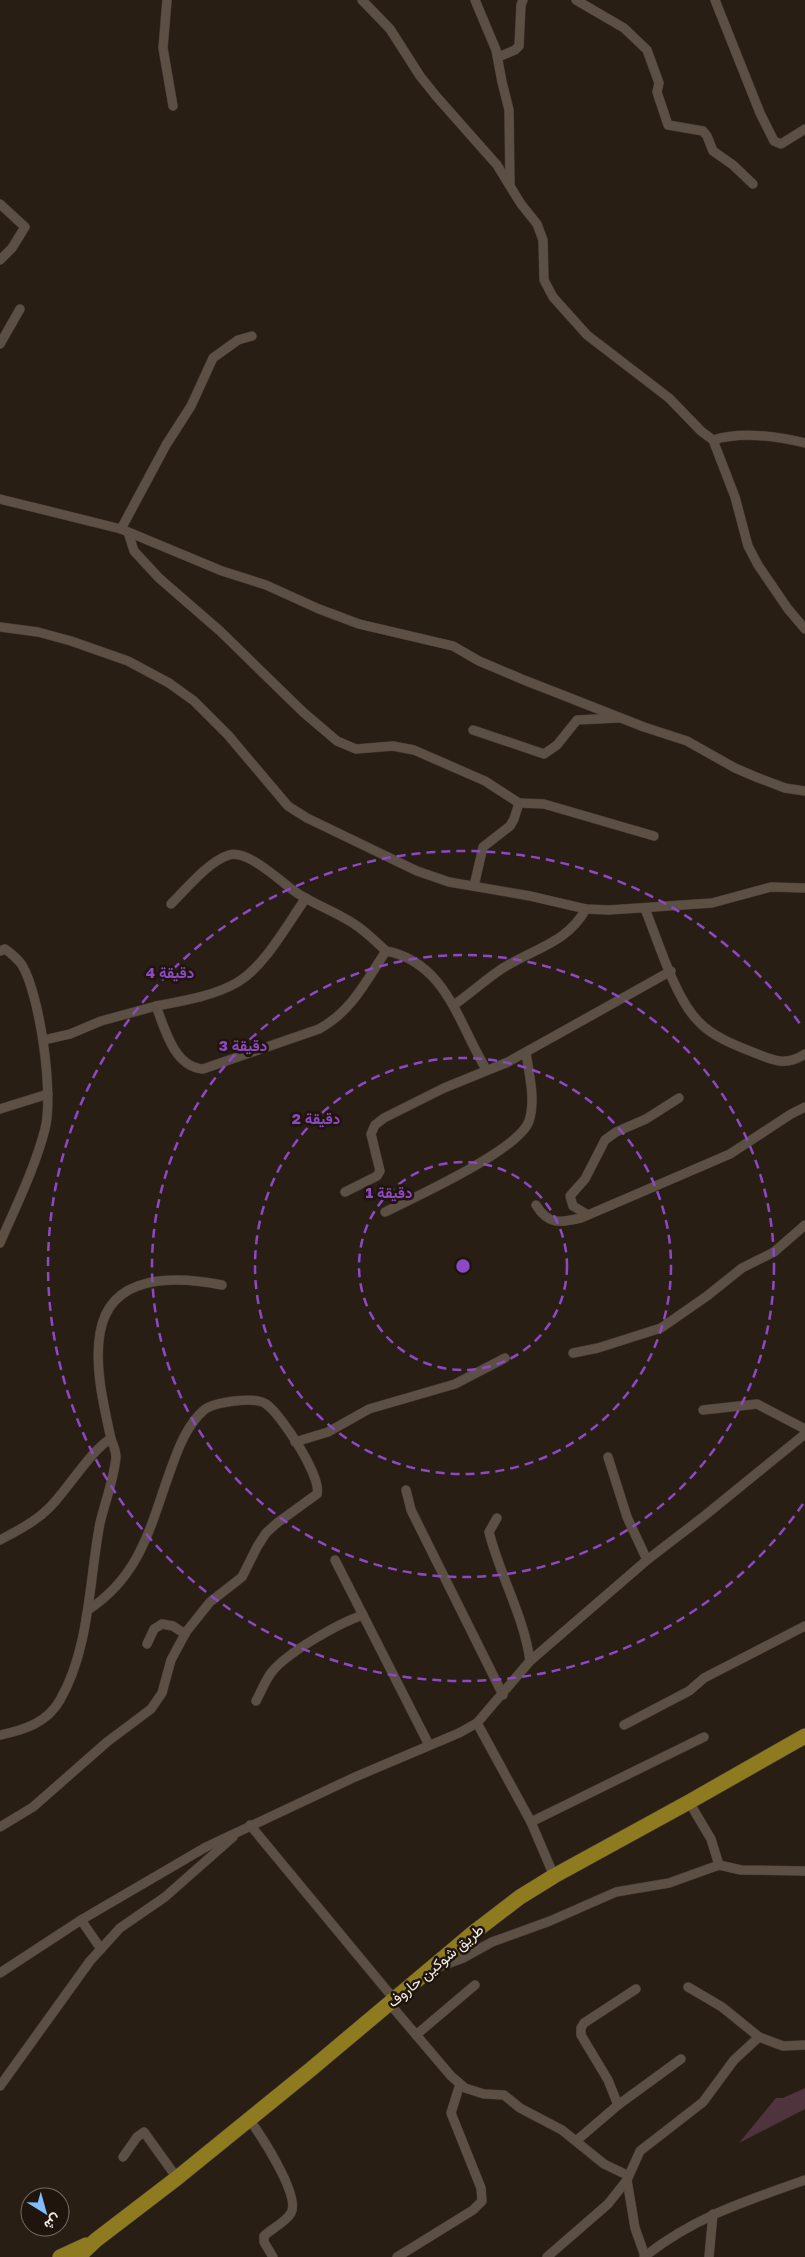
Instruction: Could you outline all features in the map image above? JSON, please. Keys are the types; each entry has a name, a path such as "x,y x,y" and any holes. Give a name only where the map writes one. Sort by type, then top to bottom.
{"main road":[{"name":"طريق شوكين حاروف","path":"78,2257 96,2240 177,2178 512,1903 554,1876 805,1736"},
{"name":"طريق شوكين حاروف","path":"60,2257 96,2240"}],"street":[{"path":"167,0 163,48 173,106"},
{"path":"362,0 390,29 420,76 481,146 510,185 521,204 538,224 543,240 544,280 552,297 587,335 669,398 701,431 713,440 735,497 748,546 788,609 805,629"},
{"path":"475,0 498,57 509,110 510,185"},
{"path":"498,57 520,46 520,5 523,0"},
{"path":"576,0 624,28 647,50 657,75 659,83 657,92 668,124 703,131 713,151 753,184"},
{"path":"715,0 760,113 774,141 781,144 805,129"},
{"path":"0,204 25,227 12,248 0,260"},
{"path":"0,344 20,309"},
{"path":"124,531 166,445 191,406 213,358 238,340 252,336"},
{"path":"713,440 734,435 765,436 787,438 805,444"},
{"path":"0,499 124,531 173,552 273,588 319,609 359,624 453,646 488,665 644,727 687,740 756,778 785,788 805,791"},
{"path":"124,531 134,551 159,578 220,630 303,712 336,740 356,749 393,746 414,750 485,781 519,803 544,804 654,836"},
{"path":"0,627 38,632 71,641 128,661 169,683 194,701 228,735 288,806 307,818 417,871 449,882 586,908 645,909 712,903 771,887 805,888"},
{"path":"473,730 544,754 557,745 577,720 621,717"},
{"path":"474,886 483,847 510,826 519,803"},
{"path":"171,904 201,874 221,859 235,854 250,860 306,898 346,919 386,951 404,956 425,968 454,1005 471,1044 486,1069"},
{"path":"44,1040 70,1034 101,1021 202,996 238,982 250,972 271,948 306,898"},
{"path":"454,1005 502,969 548,946 561,937 578,922 586,908"},
{"path":"645,909 671,972 691,1013 707,1029 739,1046 780,1062 793,1061 805,1054"},
{"path":"0,951 5,949 14,955 27,976 44,1040 48,1094 48,1115 38,1151 0,1243"},
{"path":"156,1006 178,1055 193,1068 203,1069 319,1029 334,1021 347,1009 361,991 386,951"},
{"path":"345,1192 377,1176 380,1171 371,1134 375,1125 384,1118 435,1092 526,1053 671,972"},
{"path":"385,1212 499,1151 524,1130 529,1121 532,1100 526,1053"},
{"path":"0,1109 48,1094"},
{"path":"588,1215 573,1206 570,1196 585,1180 605,1140 616,1132 646,1119 679,1098"},
{"path":"536,1205 542,1215 556,1222 566,1222 588,1215 730,1154 791,1114 805,1107"},
{"path":"572,1353 598,1348 661,1328 707,1296 742,1268 774,1252 805,1225"},
{"path":"0,1735 33,1725 44,1719 60,1701 72,1670 88,1610 100,1525 116,1456 111,1439 100,1374 100,1333 107,1310 122,1294 139,1285 170,1281 202,1281 222,1285"},
{"path":"295,1442 328,1432 369,1409 455,1384 505,1358"},
{"path":"0,1827 33,1807 107,1742 151,1709 162,1693 171,1660 185,1634 210,1602 233,1586 242,1577 256,1547 266,1533 317,1494 318,1482 282,1420 267,1404 253,1400 218,1404 203,1412 187,1431 176,1453 152,1527 142,1549 119,1585 88,1610"},
{"path":"703,1410 757,1404 805,1429"},
{"path":"0,1973 80,1920 166,1869 250,1825 459,1733 477,1723 503,1695 530,1661 647,1560 805,1434"},
{"path":"0,1540 38,1518 50,1508 100,1445 111,1439"},
{"path":"608,1457 627,1517 647,1560"},
{"path":"406,1490 412,1510 503,1695"},
{"path":"497,1518 489,1532 495,1556 520,1617 530,1661"},
{"path":"335,1560 429,1745"},
{"path":"256,1701 272,1672 286,1659 337,1625 363,1614"},
{"path":"147,1644 154,1629 162,1624 173,1626 185,1634"},
{"path":"624,1725 689,1692 704,1678 805,1626"},
{"path":"477,1723 531,1822 554,1876"},
{"path":"531,1822 704,1737"},
{"path":"689,1802 711,1838 719,1865"},
{"path":"250,1825 392,2001 416,2035 460,2084 465,2088 484,2094 504,2095 520,2108 562,2130 604,2164 627,2178 635,2228 644,2257 668,2238 713,2214 805,2180"},
{"path":"0,2086 100,1949 120,1928 165,1896 241,1830"},
{"path":"427,1972 463,1958 492,1942 616,1892 669,1883 719,1865 740,1870 805,1871"},
{"path":"80,1920 100,1949"},
{"path":"416,2035 475,1985"},
{"path":"688,1987 722,2007 759,2037 783,2046 805,2044"},
{"path":"618,2105 608,2080 581,2035 581,2028 584,2023 636,1989"},
{"path":"546,2257 608,2204 627,2178 640,2151 703,2102 715,2089 734,2060 759,2037"},
{"path":"576,2141 618,2105 681,2059"},
{"path":"397,2257 473,2210 482,2200 481,2188 451,2113 460,2084"},
{"path":"249,2119 275,2157 293,2203 290,2216 264,2236 264,2242 273,2257"},
{"path":"123,2157 137,2137 144,2132 177,2178"},
{"path":"709,2257 713,2214"}],"shaded area":[{"path":"805,2088 805,2109 739,2143 776,2098 783,2098"}]}
